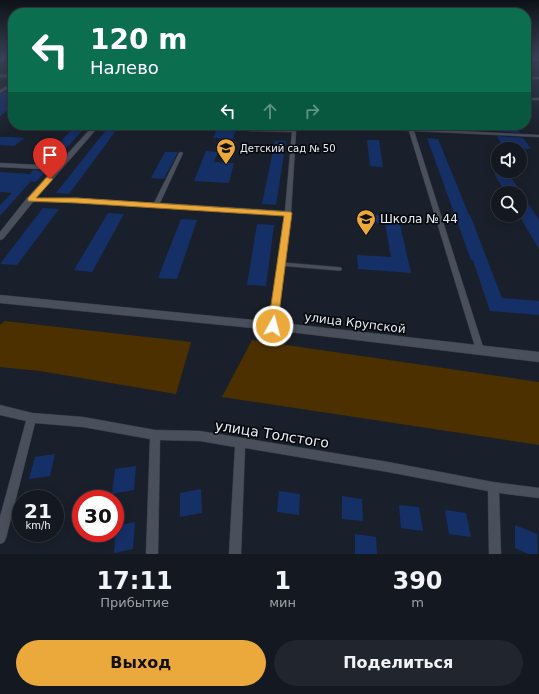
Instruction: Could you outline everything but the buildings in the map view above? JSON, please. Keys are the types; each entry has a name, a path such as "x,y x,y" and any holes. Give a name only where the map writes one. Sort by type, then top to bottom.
{"street":[{"path":"0,237 30,200 93,130"},
{"path":"273,326 288,213 295,130"},
{"path":"480,350 411,130 539,136"},
{"path":"156,206 181,153"},
{"path":"0,165 59,168"},
{"path":"30,200 77,200 288,213"},
{"name":"улица Крупской","path":"0,299 273,326 539,357"},
{"name":"улица Толстого","path":"0,410 32,418 83,422 156,435 200,436 240,442 388,467 493,487 539,492"},
{"path":"0,538 32,418"},
{"path":"152,554 156,435"},
{"path":"235,554 240,442"},
{"path":"493,487 495,554"}],"lane":[{"path":"281,264 340,269"}],"shaded area":[{"path":"5,321 191,342 176,394 40,371 0,367 0,325"},
{"path":"252,340 539,382 539,445 222,397"}],"place":[{"name":"Детский сад № 50","path":"226,165"},
{"name":"Школа № 44","path":"366,236"}],"route":[{"path":"50,179 30,200 77,200 288,213 273,326"}]}
